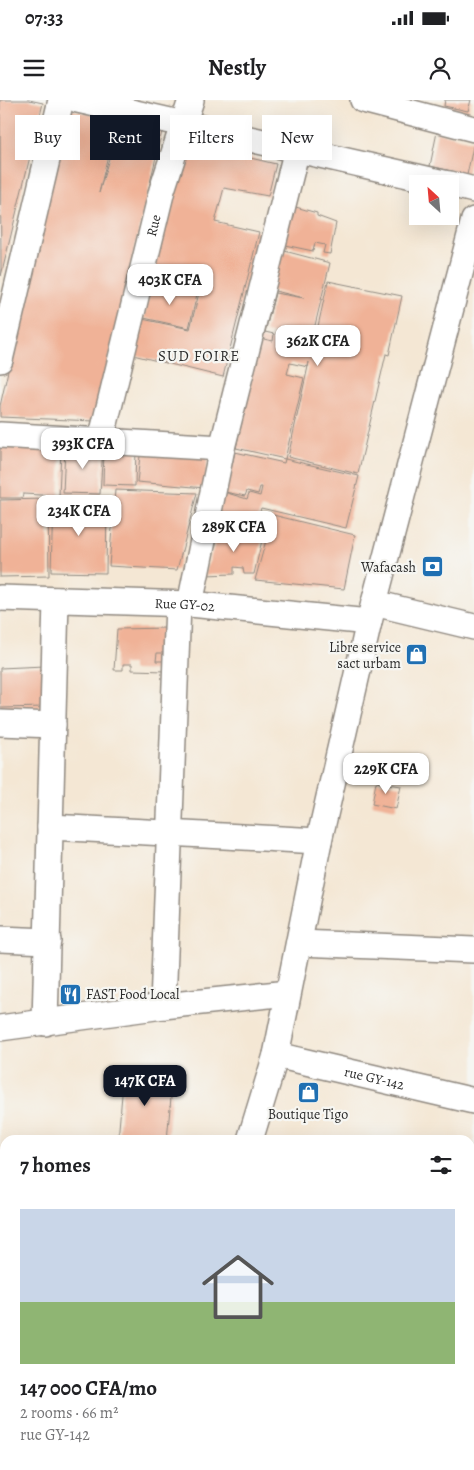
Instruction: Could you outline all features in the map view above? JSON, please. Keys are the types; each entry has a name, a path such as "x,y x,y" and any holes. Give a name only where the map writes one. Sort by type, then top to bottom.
{"street":[{"path":"0,360 61,100"},
{"path":"78,100 170,122"},
{"name":"Rue","path":"186,115 191,100"},
{"path":"363,100 474,129"},
{"path":"332,158 409,175"},
{"name":"Rue","path":"101,440 144,256 172,160"},
{"path":"163,1006 170,834 184,604 294,160"},
{"path":"459,186 474,190"},
{"path":"252,1135 276,1055 319,841 372,613 468,266 474,220"},
{"path":"0,435 222,448"},
{"name":"Rue GY-02","path":"0,598 372,613 474,626"},
{"path":"46,1023 56,600"},
{"path":"0,724 53,725"},
{"path":"50,827 319,841"},
{"path":"0,940 48,940"},
{"path":"299,942 474,950"},
{"path":"0,1028 163,1006 288,993"},
{"name":"rue GY-142","path":"276,1055 474,1101"}],"building":[{"path":"0,100 29,100 43,103 40,115 15,115 15,160 29,160 1,276"},
{"path":"445,100 471,100 468,111 444,106"},
{"path":"68,109 94,115 90,115 90,160 107,160 99,193 109,160 155,160 95,421 0,417 0,406 56,160 80,160 80,115 67,115"},
{"path":"437,132 474,142 467,175 430,166"},
{"path":"252,158 276,164 268,196 224,188 215,222 259,232 223,377 133,355 142,319 190,329 199,293 151,282 178,160 252,160"},
{"path":"292,206 317,213 317,216 336,223 330,254 323,253 325,245 315,243 313,251 280,244"},
{"path":"277,249 330,263 311,342 296,338 297,334 292,333 291,339 314,344 328,281 402,296 389,355 386,354 358,474 288,457 308,367 290,363 287,374 304,378 285,459 236,448 259,338 273,341 274,334 265,332 275,293 304,298 267,289"},
{"path":"152,284 197,294 189,328 144,318"},
{"path":"0,446 61,449 59,496 23,494 22,498 0,498"},
{"path":"65,446 103,447 100,494 63,493"},
{"path":"104,447 136,448 135,486 103,485"},
{"path":"141,447 208,453 205,488 137,482"},
{"path":"235,452 284,463 285,459 359,476 346,528 261,508 254,530 216,519 224,492 247,499 249,493 260,496 262,487 260,487 258,494 247,491 245,496 225,492"},
{"path":"115,490 197,493 177,570 109,566"},
{"path":"48,499 49,576 0,577 0,500"},
{"path":"53,501 107,502 106,573 51,572"},
{"path":"273,515 355,535 344,589 255,580"},
{"path":"220,527 263,536 254,574 244,574 243,568 234,567 234,574 205,575"},
{"path":"167,628 166,653 157,653 156,661 166,661 165,671 132,670 132,664 123,664 123,670 114,670 117,629"},
{"path":"45,666 46,707 0,708 0,668"},
{"path":"376,782 401,786 396,809 372,804"},
{"path":"124,1072 173,1076 167,1135 118,1135"}],"place":[{"name":"Wafacash","path":"432,567"},
{"name":"Libre service sact urbam","path":"417,655"},
{"name":"FAST Food Local","path":"70,994"},
{"name":"Boutique Tigo","path":"308,1092"}],"district":[{"name":"SUD FOIRE","path":"199,356"}]}
